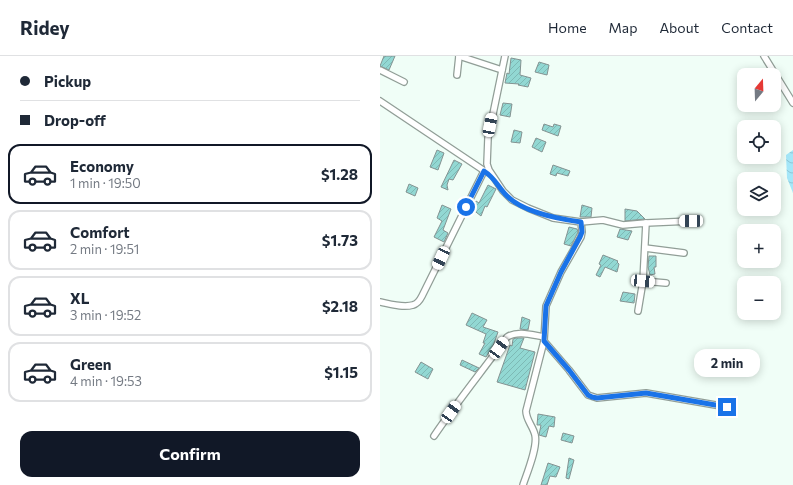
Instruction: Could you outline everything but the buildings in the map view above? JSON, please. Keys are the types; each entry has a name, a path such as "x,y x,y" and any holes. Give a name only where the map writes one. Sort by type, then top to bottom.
{"street":[{"path":"457,75 459,56 502,70"},
{"path":"505,56 488,138 487,164 492,176 507,196 528,208 553,218 581,222 603,220 628,225 638,223 691,221"},
{"path":"764,56 793,103"},
{"path":"380,70 404,82"},
{"path":"380,101 492,176"},
{"path":"380,302 405,306 413,305 418,302 431,280 484,171"},
{"path":"524,485 534,452 535,442 535,434 528,422 526,411 544,339 546,306 561,272 580,237 582,232 581,222"},
{"path":"638,311 643,281 646,223"},
{"path":"645,248 684,253"},
{"path":"643,281 666,283"},
{"path":"434,436 459,400 507,337 512,334 520,333 544,339 588,395 592,397 597,398 646,393 727,407"}],"water":[{"path":"793,150 793,193 787,178 786,155"}],"route":[{"path":"466,207 484,171 492,176 507,196 512,200 553,218 581,222 582,232 580,237 561,272 546,306 544,341 588,395 597,398 646,393 727,407"}]}
